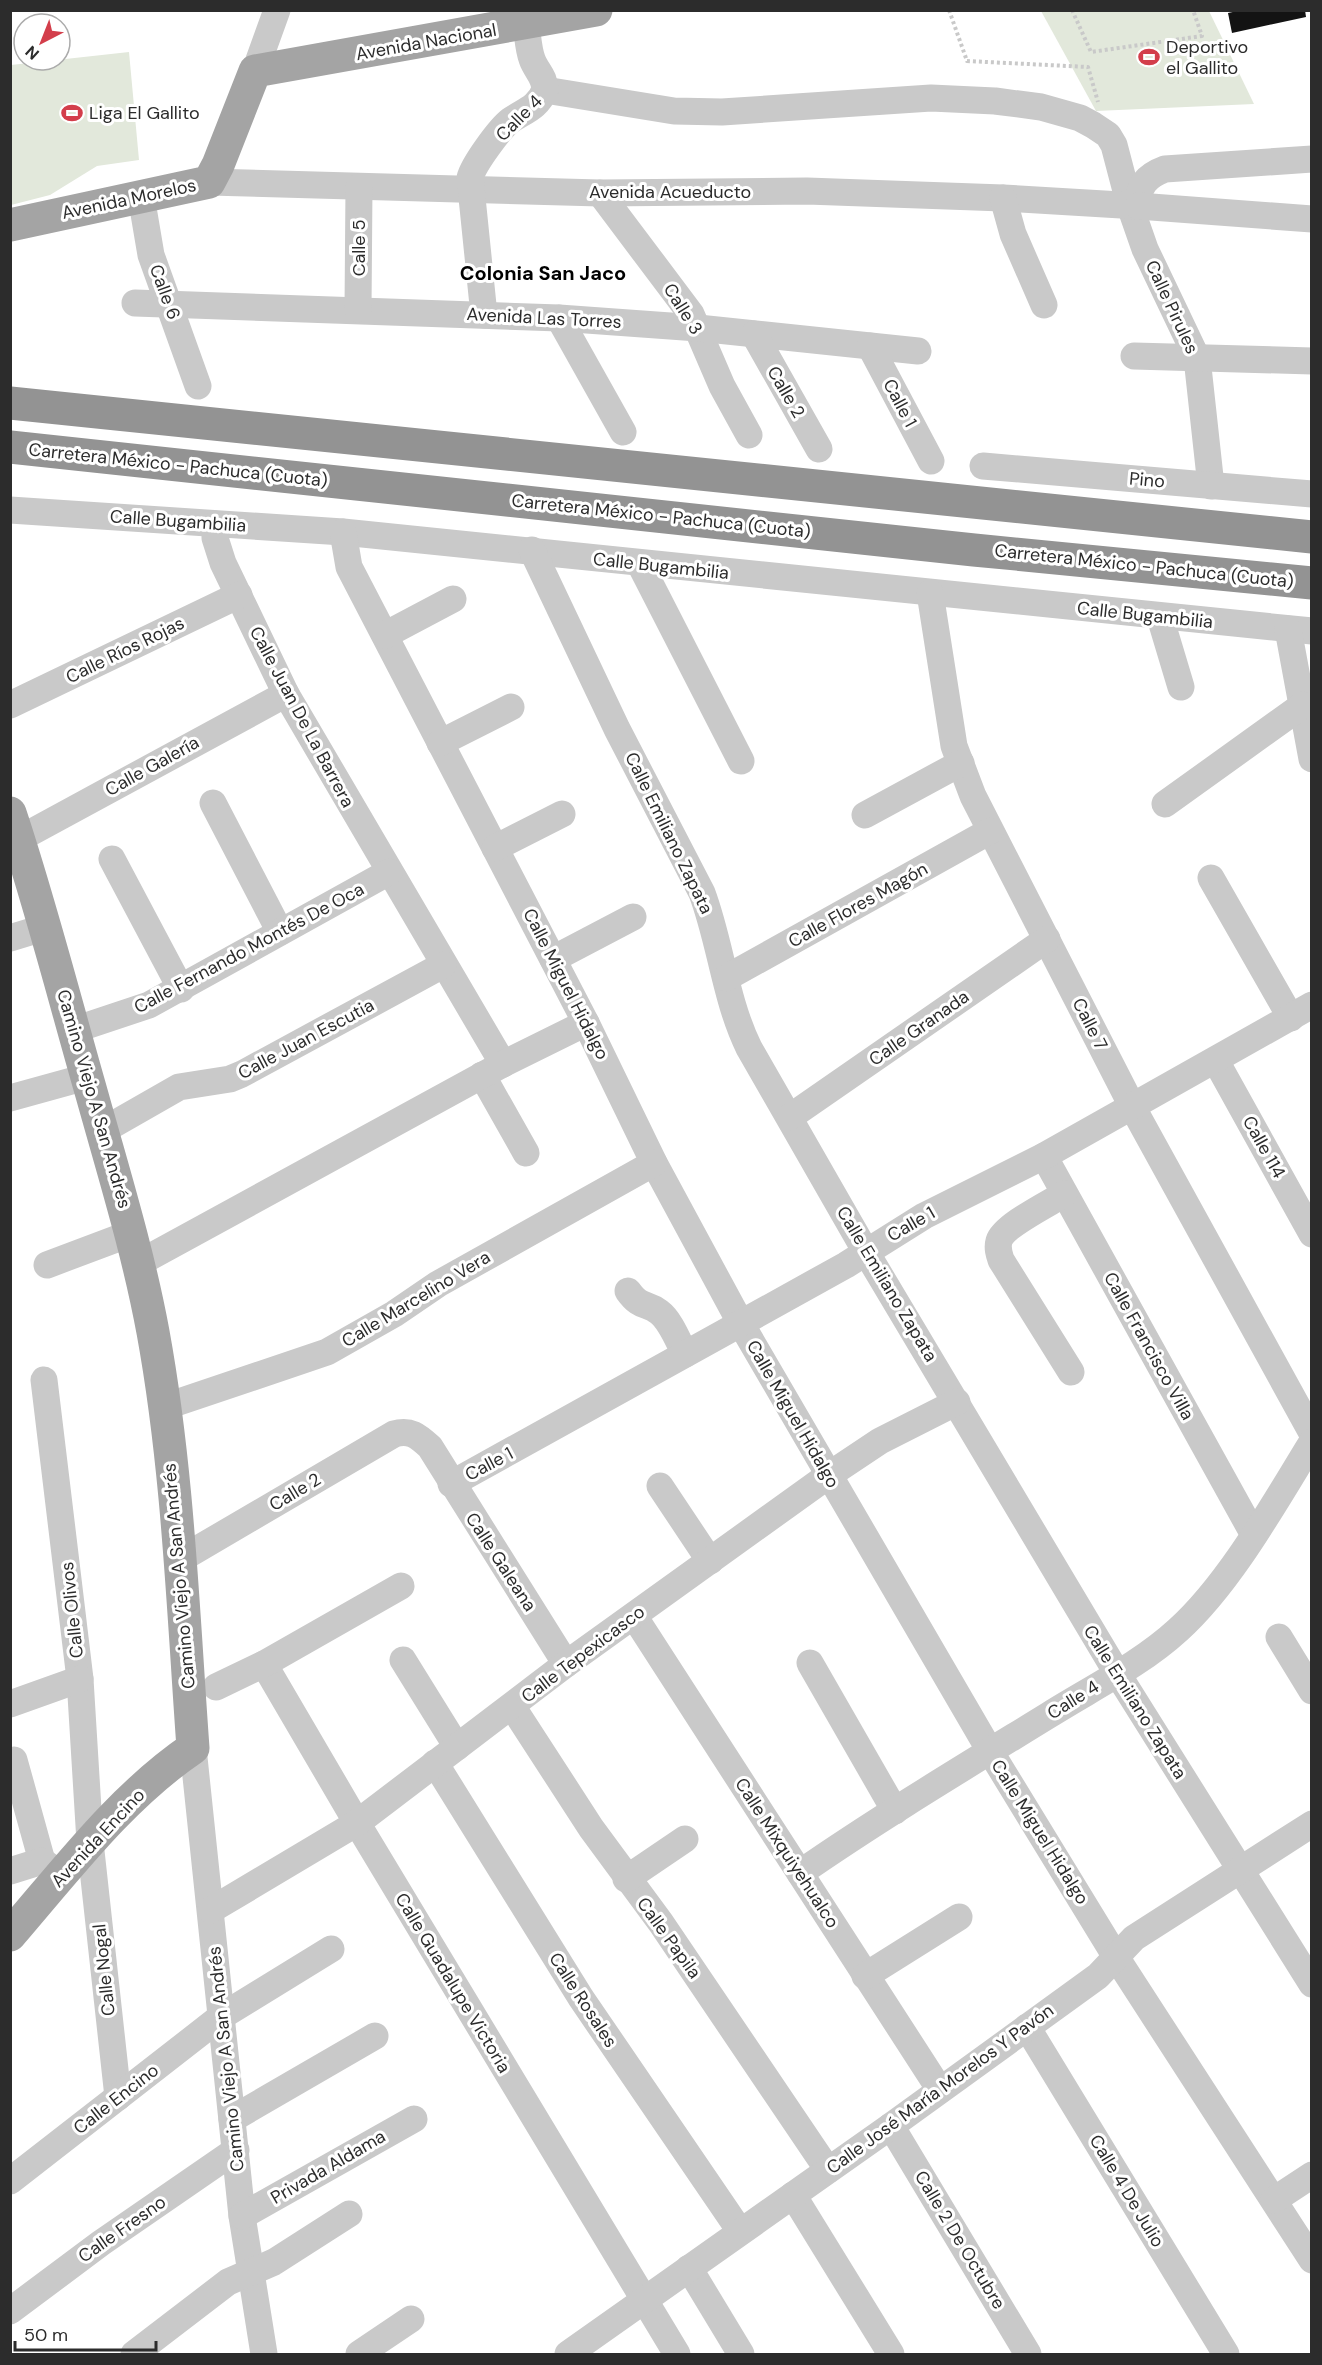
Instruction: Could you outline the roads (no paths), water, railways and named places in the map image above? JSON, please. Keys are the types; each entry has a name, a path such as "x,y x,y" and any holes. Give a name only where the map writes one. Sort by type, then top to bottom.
{"highway":[{"path":"10,403 1311,537"},
{"name":"Carretera México - Pachuca (Cuota)","path":"10,447 974,550 1311,582"}],"main road":[{"name":"Avenida Nacional","path":"255,70 596,10"},
{"name":"Avenida Morelos","path":"10,225 209,182 226,147 255,70"},
{"name":"Camino Viejo A San Andrés","path":"15,826 46,927 86,1077 136,1248 164,1407 194,1748"},
{"name":"Avenida Encino","path":"10,1935 52,1868 90,1842 134,1796 194,1748"}],"street":[{"name":"Avenida Morelos","path":"255,70 277,10"},
{"name":"Calle 4","path":"484,315 470,189 472,168 510,121 534,108 545,90 542,74 533,62 530,53 526,24"},
{"name":"Calle Pirules","path":"545,90 674,111 722,112 931,98 995,101 1041,107 1080,118 1107,135 1120,159 1145,249 1197,358 1211,486"},
{"path":"1134,206 1141,185 1153,173 1165,169 1311,159"},
{"name":"Avenida Acueducto","path":"209,182 600,193 807,191 1003,198 1311,219"},
{"name":"Calle 5","path":"358,309 359,187"},
{"name":"Calle 3","path":"600,193 691,314 722,386 749,435"},
{"name":"Calle 6","path":"141,196 151,255 198,386"},
{"path":"1003,198 1013,234 1044,305"},
{"name":"Avenida Las Torres","path":"135,303 358,309 559,318 698,328 918,351"},
{"path":"559,318 623,432"},
{"name":"Calle 2","path":"754,334 819,449"},
{"name":"Calle 1","path":"870,346 931,460"},
{"path":"1134,356 1311,361"},
{"name":"Pino","path":"983,466 1311,494"},
{"name":"Calle Bugambilia","path":"10,510 343,532 1300,630"},
{"name":"Calle Juan De La Barrera","path":"215,524 218,552 286,694 443,965 493,1070 526,1153"},
{"name":"Calle Miguel Hidalgo","path":"343,532 344,551 349,567 586,1023 654,1163 740,1322 990,1750 1116,1956 1311,2260"},
{"name":"Calle Emiliano Zapata","path":"532,550 617,729 702,893 712,919 738,1024 866,1252 1117,1673 1311,1984"},
{"path":"640,564 741,761"},
{"name":"Calle 7","path":"930,593 954,746 990,831 1133,1108 1311,1432"},
{"name":"Calle Ríos Rojas","path":"10,705 239,595"},
{"path":"385,635 453,599"},
{"path":"1160,617 1181,687"},
{"path":"1300,630 1303,705 1311,759"},
{"name":"Calle Galería","path":"15,826 286,694"},
{"path":"1165,804 1303,705"},
{"path":"440,743 511,707"},
{"path":"865,815 961,763"},
{"path":"213,803 280,932"},
{"path":"495,848 561,814"},
{"name":"Calle Flores Magón","path":"726,978 990,831"},
{"path":"112,858 181,989"},
{"name":"Calle Fernando Montés De Oca","path":"74,1030 149,1005 389,873"},
{"path":"1211,878 1301,1011"},
{"path":"553,959 633,917"},
{"path":"10,938 46,927"},
{"name":"Calle Granada","path":"790,1117 1047,939"},
{"name":"Calle Juan Escutia","path":"102,1131 179,1088 230,1079 242,1074 443,965"},
{"name":"Calle 1","path":"451,1484 866,1252 924,1216 1133,1108 1301,1011"},
{"path":"47,1265 136,1248 586,1023"},
{"name":"Calle 114","path":"1216,1060 1311,1234"},
{"path":"10,1098 86,1077"},
{"name":"Calle Francisco Villa","path":"1044,1156 1254,1535"},
{"name":"Calle Marcelino Vera","path":"164,1407 327,1352 394,1314 438,1284 654,1163"},
{"path":"1064,1194 1007,1230 998,1243 998,1250 1001,1260 1071,1372"},
{"path":"628,1291 639,1304 658,1311 664,1317 685,1354"},
{"name":"Calle Olivos","path":"44,1380 80,1679 90,1842"},
{"name":"Calle Tepexicasco","path":"211,1910 357,1824 566,1664 829,1475 880,1441 957,1402"},
{"name":"Calle 2","path":"179,1560 394,1434 403,1431 413,1433"},
{"name":"Calle Galeana","path":"413,1433 430,1447 451,1484 566,1664"},
{"name":"Calle 4","path":"800,1873 990,1750 1159,1646 1185,1624 1254,1535 1311,1442"},
{"path":"660,1486 710,1561"},
{"path":"216,1687 264,1664 401,1586"},
{"name":"Calle Mixquiyehualco","path":"633,1616 940,2090"},
{"path":"1279,1637 1311,1691"},
{"path":"403,1660 458,1747"},
{"path":"810,1663 896,1811"},
{"name":"Calle Guadalupe Victoria","path":"264,1664 357,1824 676,2355"},
{"path":"10,1704 80,1679"},
{"name":"Calle Papila","path":"512,1706 626,1879 661,1923 828,2170"},
{"name":"Camino Viejo A San Andrés","path":"194,1748 242,2216 264,2355"},
{"path":"10,1871 52,1868 14,1760"},
{"name":"Calle Rosales","path":"435,1763 580,1998 740,2231"},
{"name":"Calle José María Morelos Y Pavón","path":"568,2355 1098,1976 1134,1938 1311,1824"},
{"path":"626,1879 685,1839"},
{"name":"Calle Nogal","path":"90,1842 118,2097"},
{"path":"865,1976 959,1917"},
{"name":"Calle Encino","path":"10,2181 222,2016 331,1949"},
{"name":"Calle 4 De Julio","path":"1027,2027 1219,2352"},
{"path":"232,2119 375,2036"},
{"name":"Privada Aldama","path":"242,2216 414,2119"},
{"name":"Calle 2 De Octubre","path":"891,2126 1028,2355"},
{"name":"Calle Fresno","path":"10,2311 101,2243 236,2150"},
{"path":"1274,2200 1311,2175"},
{"path":"793,2195 891,2355"},
{"path":"134,2355 228,2282 274,2262 349,2214"},
{"path":"689,2268 741,2355"},
{"path":"359,2355 411,2319"}],"place":[{"name":"Deportivo el Gallito","path":"1149,57"},
{"name":"Liga El Gallito","path":"72,113"}],"district":[{"name":"Colonia San Jaco","path":"543,273"}]}
